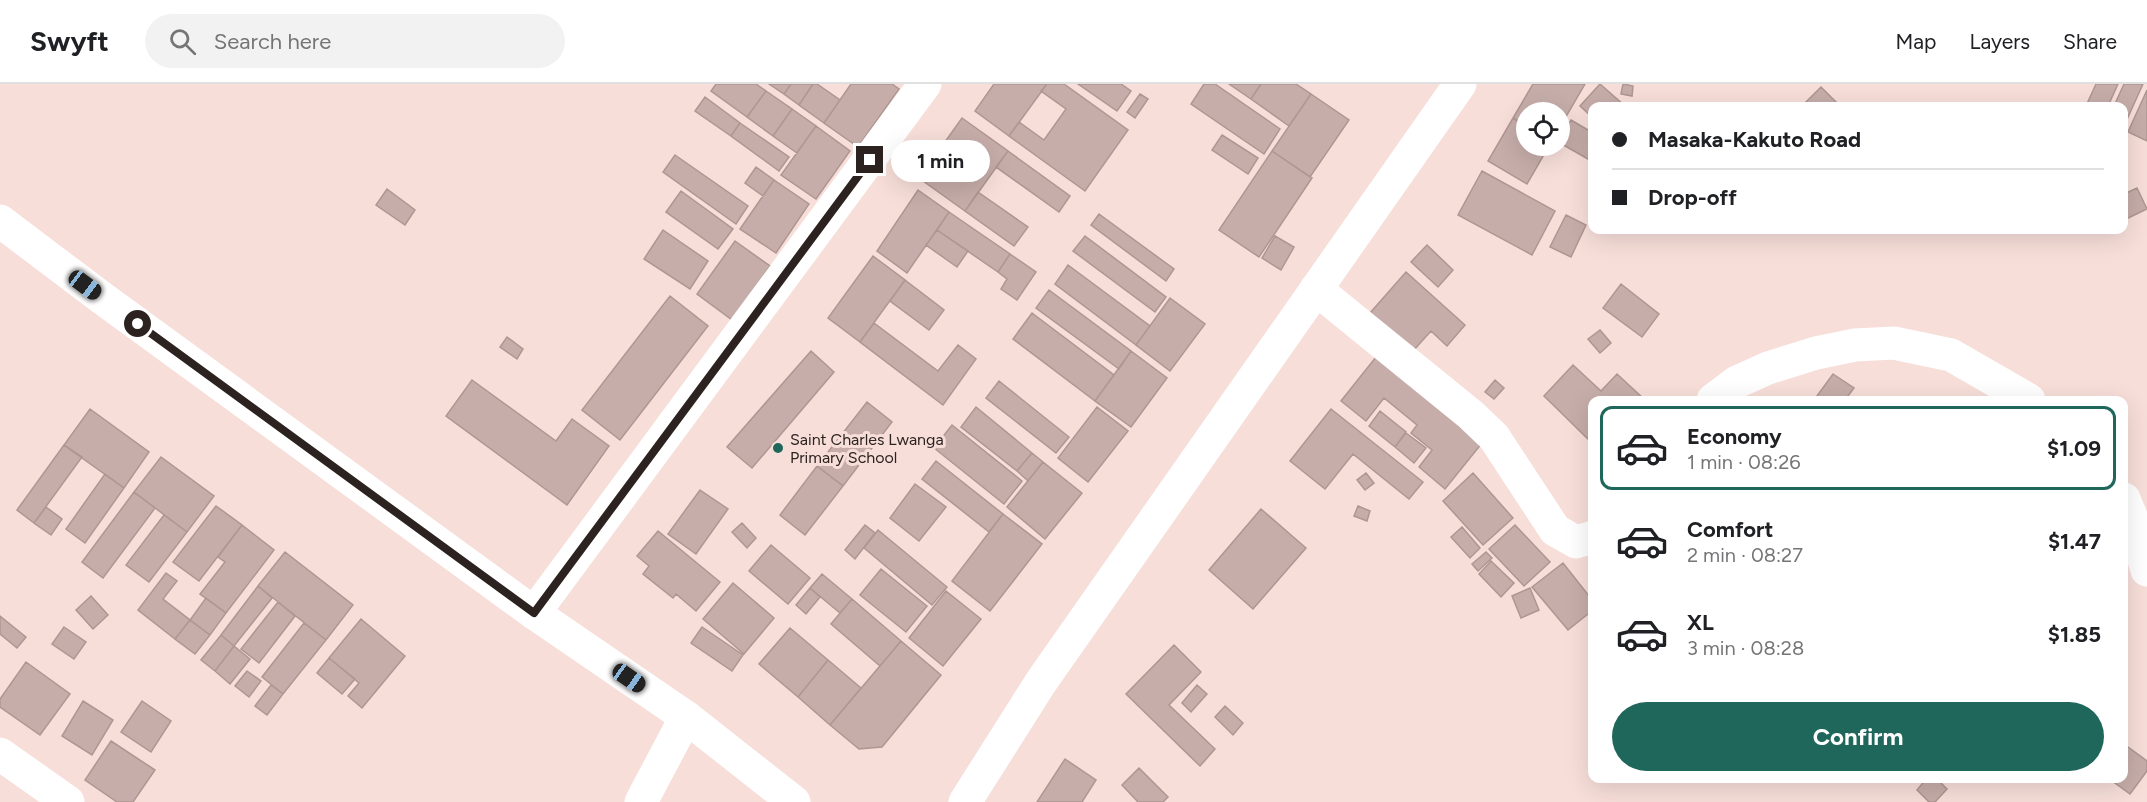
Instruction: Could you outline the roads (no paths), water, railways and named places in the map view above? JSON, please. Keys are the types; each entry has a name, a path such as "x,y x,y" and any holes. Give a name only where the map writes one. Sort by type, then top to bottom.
{"main road":[{"path":"534,613 926,84"},
{"path":"965,802 1041,682 1316,289 1450,87"},
{"path":"0,221 111,305 534,613 686,717 794,802"},
{"path":"1316,289 1462,408 1494,437 1555,530 1576,542 1588,538"},
{"path":"1718,396 1737,382 1768,368 1816,353 1855,345 1894,343 1951,355 2022,396"},
{"path":"2128,508 2147,570"},
{"path":"641,802 686,717"},
{"path":"0,754 68,802"}],"place":[{"name":"Saint Charles Lwanga Primary School","path":"778,448"}]}
